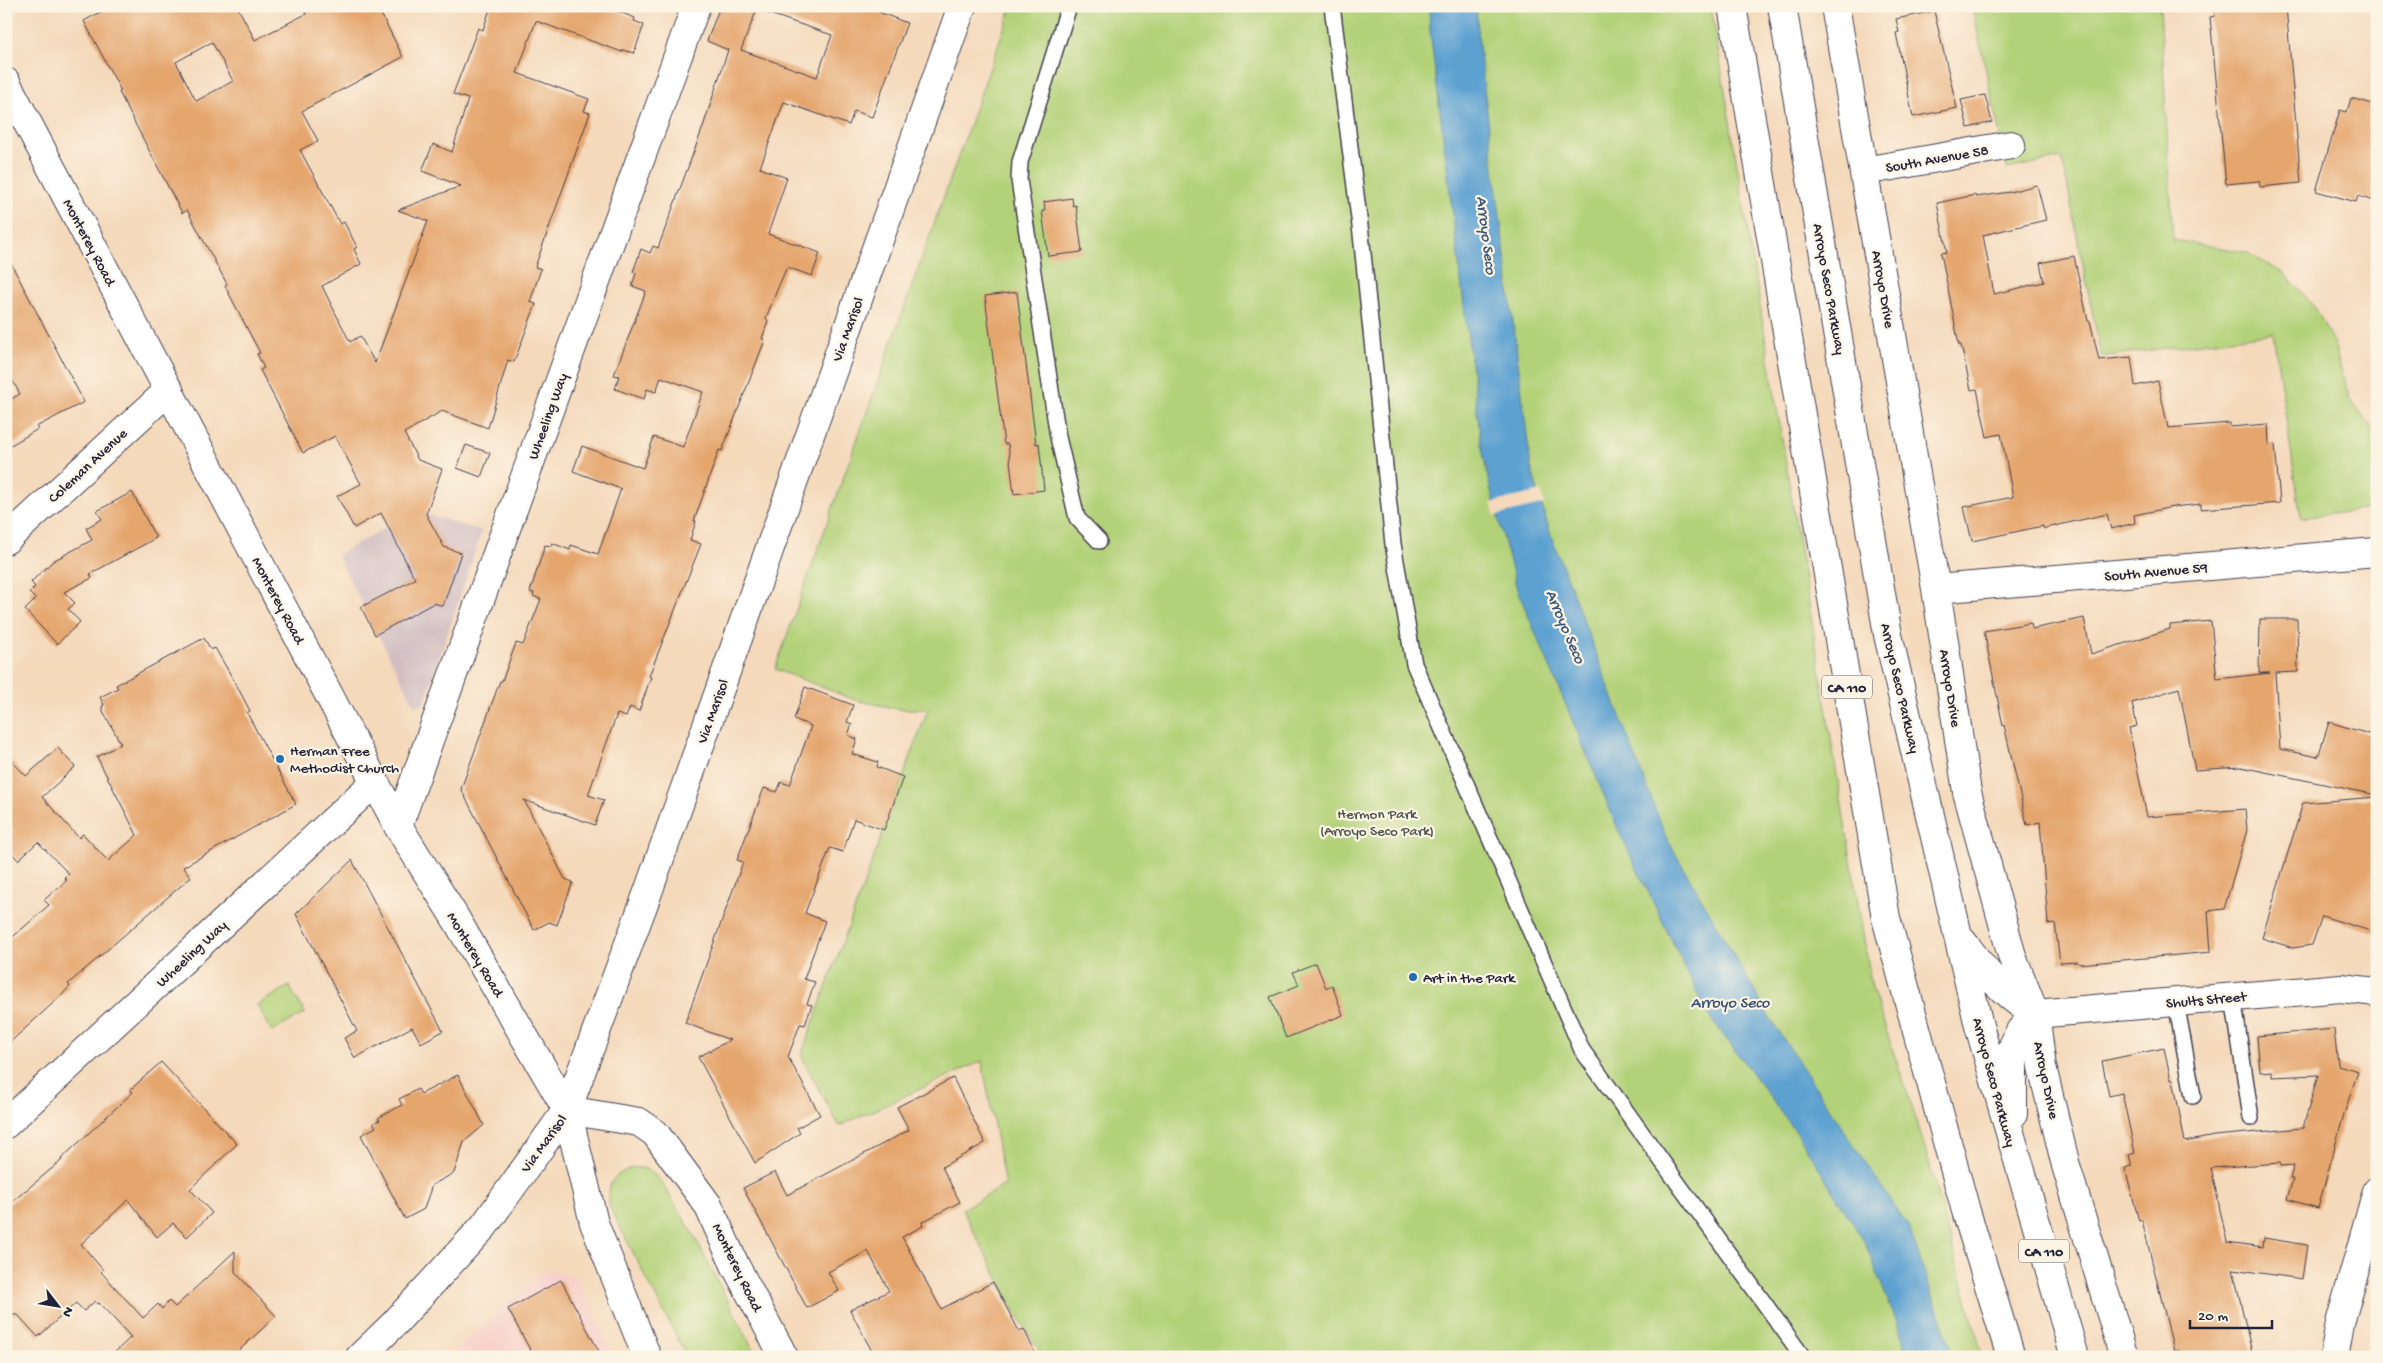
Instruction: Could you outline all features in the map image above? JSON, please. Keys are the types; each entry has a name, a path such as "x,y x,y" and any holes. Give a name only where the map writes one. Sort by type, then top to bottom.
{"main road":[{"name":"Wheeling Way","path":"398,826 696,6"},
{"name":"Via Marisol","path":"360,1357 394,1324 484,1226 567,1110 648,892 962,6"},
{"name":"CA 110","path":"1732,6 1886,918 1966,1211 2010,1357"},
{"name":"Arroyo Seco Parkway","path":"1782,6 1888,635 1979,1026 2012,1146 2075,1357"},
{"name":"Arroyo Drive","path":"1835,6 1936,590 1966,792 2012,956 2035,1014 2042,1067 2066,1166 2124,1357"},
{"name":"Monterey Road","path":"6,82 398,826 456,919 567,1110 594,1223 647,1357"},
{"name":"South Avenue 58","path":"1864,172 2011,145"},
{"name":"Coleman Avenue","path":"6,540 169,390"},
{"name":"South Avenue 59","path":"1936,590 2377,552"},
{"name":"Wheeling Way","path":"6,1124 375,782"},
{"path":"1957,934 2001,990 2035,1014 2020,1031 2013,1046 2012,1146"},
{"name":"Shults Street","path":"2035,1014 2341,988 2377,992"},
{"name":"Monterey Road","path":"567,1110 638,1122 654,1133 708,1204 735,1265 784,1357"},
{"path":"2334,1357 2340,1323 2370,1240 2377,1192"}],"lane":[{"path":"1067,6 1068,9 1020,162 1019,180 1058,437 1078,518 1099,541"},
{"path":"1332,6 1362,234 1393,544 1414,664 1582,1050 1803,1357"},
{"path":"2233,997 2251,1118"},
{"path":"2176,1002 2193,1096"}],"shaded area":[{"path":"415,511 482,531 424,703 415,706 337,555"},
{"path":"550,1270 572,1275 577,1280 614,1357 450,1357 537,1276"}],"green space":[{"name":"Hermon Park (Arroyo Seco Park)","path":"1012,6 1711,6 1872,988 1920,1131 1983,1357 1043,1357 1015,1311 962,1209 1005,1185 982,1061 839,1126 801,1056 928,709 898,709 855,700 775,669"},
{"path":"1972,6 2160,6 2173,240 2246,252 2285,274 2315,307 2333,342 2350,400 2377,433 2377,508 2301,518 2273,333 2101,357 2062,158 2007,169"},
{"path":"289,986 305,1013 272,1032 257,1005"},
{"path":"633,1167 648,1169 660,1180 691,1230 757,1357 687,1357 610,1208 609,1193 612,1182 620,1174"}],"water":[{"name":"Arroyo Seco","path":"1429,6 1476,6 1480,55 1531,467 1550,533 1666,837 1773,1023 1909,1228 1954,1357 1906,1357 1902,1336 1865,1243 1797,1133 1708,1015 1621,836 1517,589 1489,483 1481,443 1430,31"}],"pier":[{"path":"1541,491 1545,504 1495,516 1491,503"}],"building":[{"path":"111,6 237,6 255,40 306,14 302,6 377,6 403,57 302,111 318,141 300,150 340,224 344,222 357,247 354,249 361,264 322,286 350,342 360,336 375,363 428,221 398,210 461,186 422,171 433,144 452,152 468,99 453,94 478,28 483,30 491,6 504,8 504,6 604,6 635,18 634,21 644,25 634,53 623,50 622,52 536,21 517,73 589,99 584,111 590,113 535,267 541,269 530,302 536,304 514,362 508,360 488,428 442,411 404,433 418,460 442,469 426,514 444,547 461,553 443,606 434,603 375,635 361,607 415,579 381,513 354,528 337,496 361,484 335,436 303,453 260,370 264,368 257,354 260,353 225,286 227,284 187,210 182,213 84,21","holes":["212,42 233,81 196,101 176,62"]},
{"path":"720,6 758,6 741,50 817,77 832,35 758,10 759,6 877,6 876,11 907,23 872,117 854,111 849,125 784,102 760,168 787,178 768,234 820,253 812,276 787,267 766,318 768,321 762,339 765,340 722,451 719,450 694,521 696,521 690,540 701,544 649,676 651,677 639,711 630,707 626,717 617,714 588,795 604,800 595,825 524,800 565,879 573,882 557,925 549,922 534,930 461,789 500,681 502,681 516,643 523,645 541,599 533,596 534,593 530,592 545,545 551,546 552,543 570,550 571,545 598,554 621,489 573,471 582,446 643,468 654,437 683,447 703,392 661,377 656,392 647,389 644,399 615,389 619,376 614,375 646,291 632,286 636,273 633,272 641,249 650,253 653,246 658,248 703,127 728,50 707,41"},
{"path":"2214,6 2286,6 2301,183 2260,187 2259,181 2226,184 2210,17 2215,16"},
{"path":"1934,11 1957,108 1913,117 1896,33 1899,32 1896,19"},
{"path":"1985,95 1992,122 1968,128 1961,100"},
{"path":"2351,98 2377,105 2377,202 2358,196 2356,202 2316,191 2340,110 2347,112"},
{"path":"2037,185 2046,220 1983,235 1994,294 2044,282 2040,263 2074,256 2088,321 2090,321 2099,360 2131,357 2135,386 2158,381 2168,428 2230,423 2230,427 2268,424 2269,445 2275,444 2280,503 2201,509 2201,504 2173,507 2134,515 2135,523 2111,529 2107,514 2044,529 2043,526 1972,541 1964,507 2013,497 2001,434 1987,437 1977,389 1971,390 1961,345 1959,345 1941,253 1947,252 1937,203 1975,195 1976,197 2010,192"},
{"path":"1072,198 1073,206 1076,205 1082,252 1048,256 1042,211 1045,211 1044,202"},
{"path":"6,254 84,402 36,427 38,429 6,448 6,402 20,394 6,369"},
{"path":"1017,292 1036,444 1039,443 1044,490 1014,494 1008,444 1004,444 985,296"},
{"path":"466,445 490,453 481,477 457,468"},
{"path":"132,492 156,538 90,574 92,578 64,592 75,603 68,609 80,622 57,644 25,610 36,599 29,593 35,587 31,582 53,561 92,540 86,528 102,519 97,511"},
{"path":"2084,618 2091,654 2170,629 2170,625 2211,621 2217,679 2270,673 2259,673 2260,619 2297,619 2298,672 2275,673 2280,749 2318,757 2329,722 2372,735 2370,742 2377,743 2377,795 2241,767 2195,770 2179,688 2132,703 2137,726 2129,728 2147,817 2245,809 2247,830 2224,909 2208,911 2211,952 2079,964 2078,962 2060,963 2055,923 2048,924 2040,822 2027,825 2003,726 1984,631 2031,623 2032,629"},
{"path":"204,638 211,650 215,648 236,684 250,711 247,713 296,804 183,867 191,877 68,984 70,986 63,994 6,1046 6,943 49,905 44,900 67,880 64,877 69,874 38,842 18,860 6,847 6,838 14,830 6,822 6,755 26,776 58,748 75,767 42,797 79,838 83,834 108,861 137,835 97,757 121,744 103,711 102,706 104,705 100,697 118,688 116,685"},
{"path":"805,687 853,705 847,722 852,724 848,735 857,739 852,754 878,762 877,767 903,777 884,830 854,819 843,852 830,848 805,913 825,921 804,979 815,982 807,1004 812,1005 805,1025 800,1024 788,1057 820,1115 797,1128 800,1133 755,1163 698,1057 730,1040 685,1023 743,862 737,860 764,788 777,792 781,782 790,785 811,726 794,719"},
{"path":"2377,797 2377,933 2322,916 2312,945 2293,948 2262,938 2303,803"},
{"path":"352,860 443,1031 421,1043 412,1027 355,1058 344,1038 357,1031 296,914"},
{"path":"1316,963 1326,988 1332,985 1343,1015 1286,1038 1270,997 1299,985 1293,972"},
{"path":"2334,1029 2338,1065 2358,1071 2318,1208 2287,1199 2293,1179 2290,1179 2294,1165 2281,1166 2280,1163 2211,1168 2227,1242 2263,1247 2264,1238 2307,1245 2302,1279 2233,1269 2252,1353 2234,1357 2180,1357 2179,1350 2174,1351 2142,1220 2139,1221 2125,1168 2132,1166 2129,1155 2135,1153 2122,1093 2109,1096 2102,1061 2164,1048 2171,1080 2173,1079 2185,1142 2214,1136 2303,1128 2318,1075 2272,1077 2272,1071 2260,1072 2257,1036"},
{"path":"161,1062 237,1144 190,1189 212,1213 187,1237 173,1223 157,1237 128,1200 81,1244 103,1270 101,1272 143,1318 158,1304 162,1309 169,1301 175,1307 235,1251 235,1272 276,1316 232,1357 110,1357 131,1337 95,1301 84,1311 76,1303 38,1337 18,1315 6,1315 6,1207 62,1160 133,1092 130,1090"},
{"path":"458,1075 484,1125 464,1142 454,1173 432,1185 424,1209 405,1219 361,1135 376,1127 373,1123 380,1120 378,1118 402,1105 399,1099 418,1089 421,1094"},
{"path":"953,1078 985,1143 942,1167 960,1202 922,1222 923,1226 902,1237 941,1309 993,1282 1019,1331 1024,1329 1037,1357 875,1357 850,1310 889,1291 868,1251 828,1272 839,1291 807,1308 743,1188 775,1172 787,1195 909,1130 897,1107"},
{"path":"561,1280 602,1357 534,1357 508,1309"}],"place":[{"name":"Herman Free Methodist Church","path":"280,759"},
{"name":"Art in the Park","path":"1413,977"}]}
